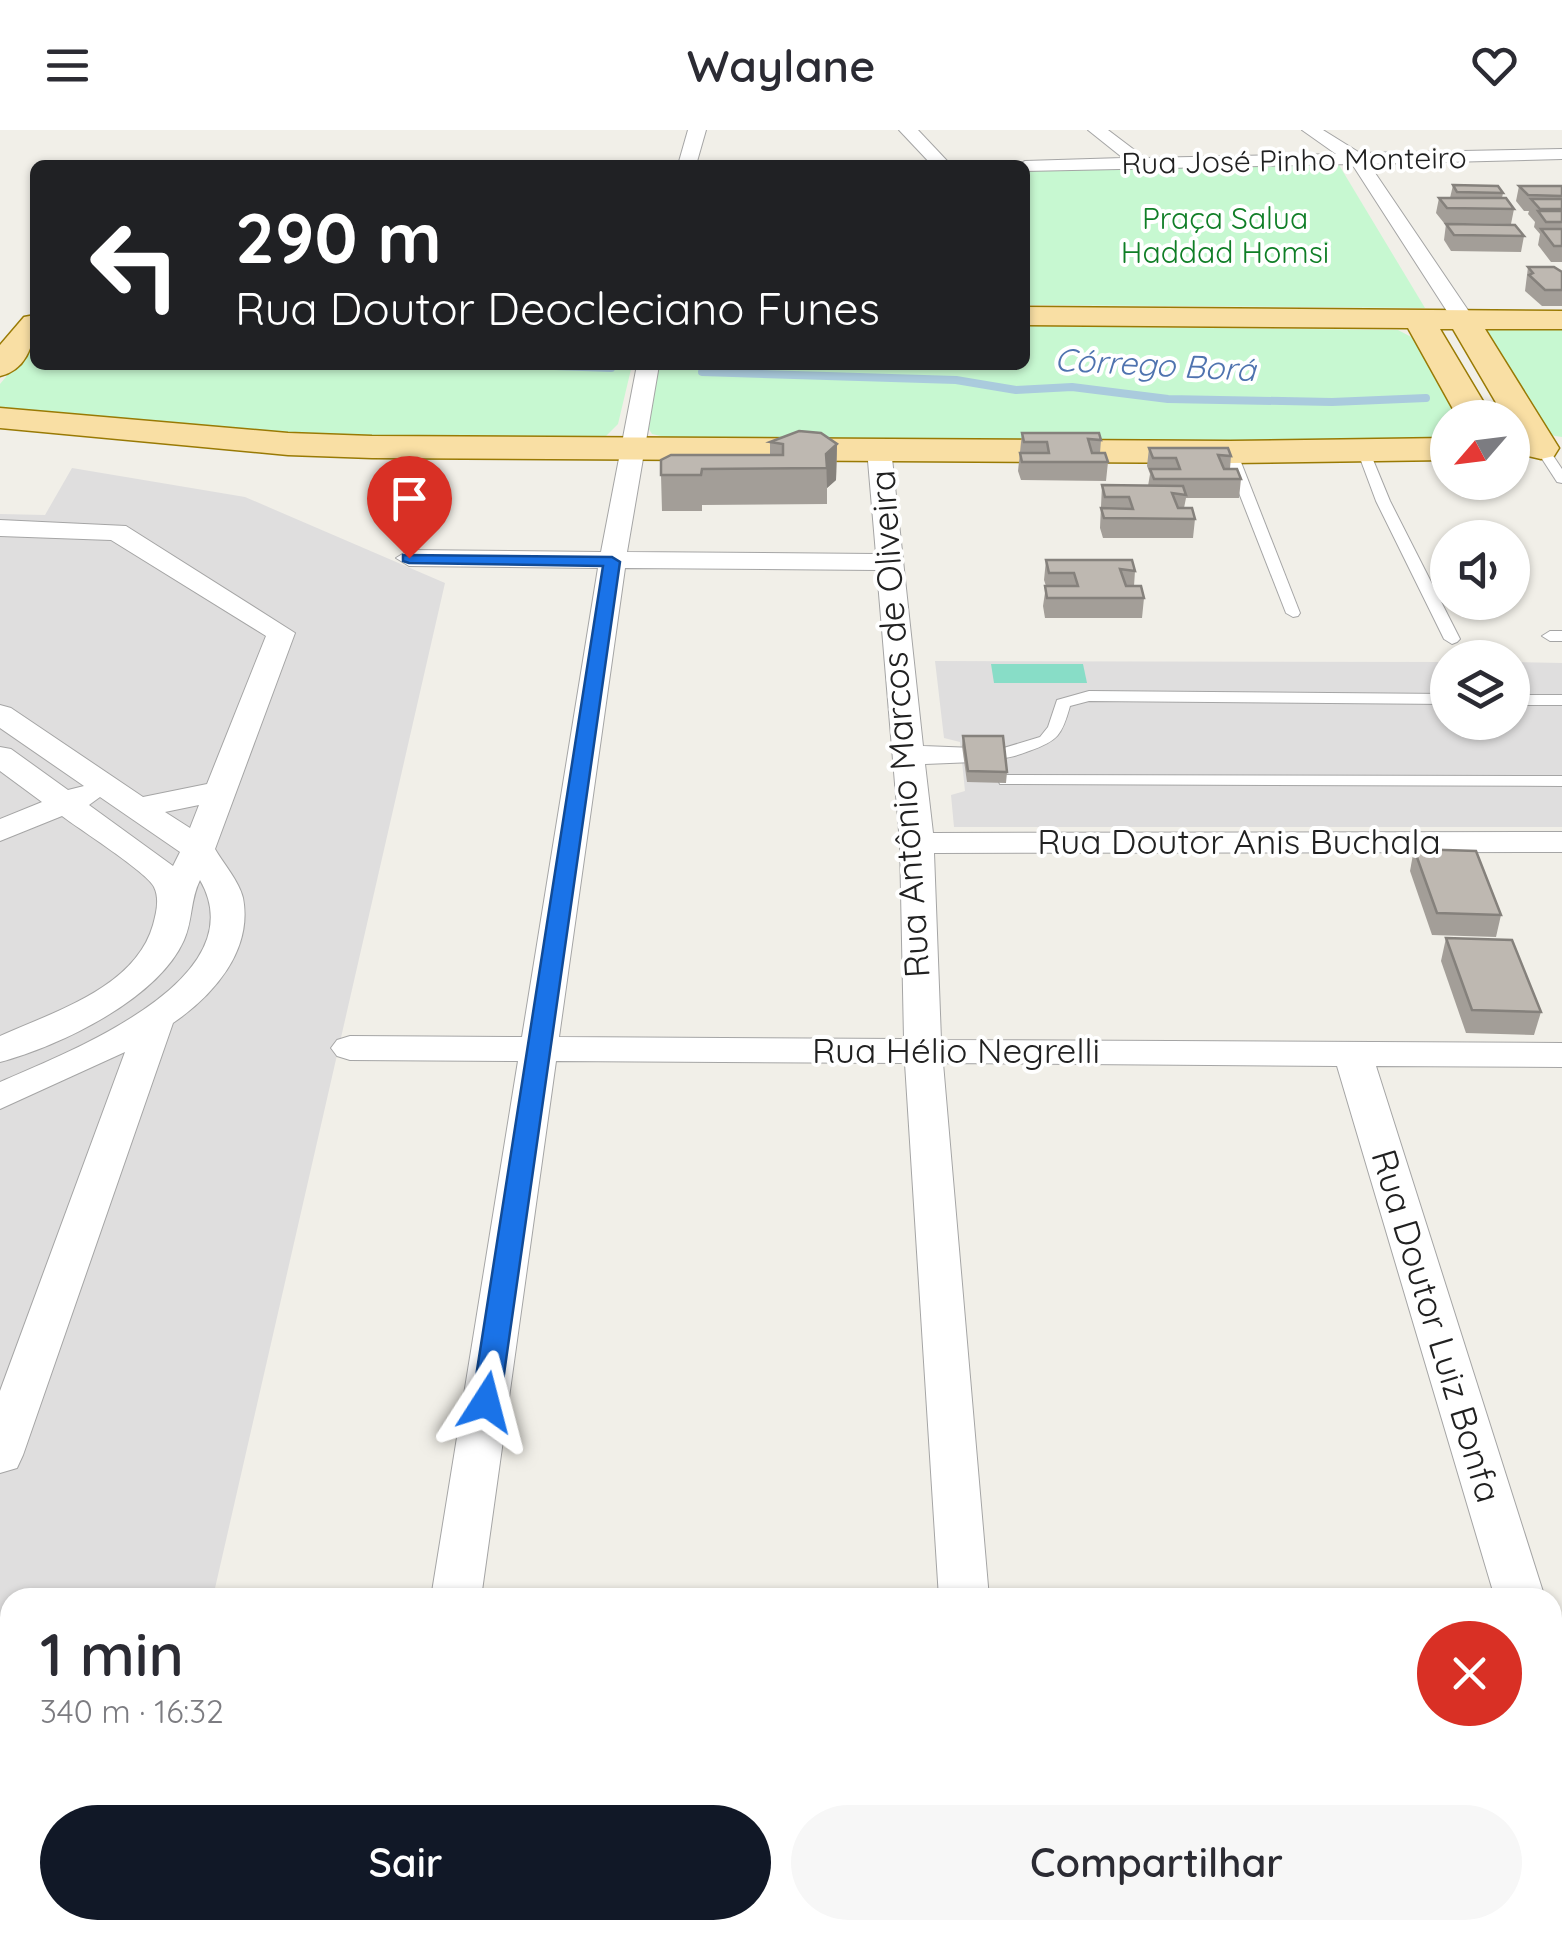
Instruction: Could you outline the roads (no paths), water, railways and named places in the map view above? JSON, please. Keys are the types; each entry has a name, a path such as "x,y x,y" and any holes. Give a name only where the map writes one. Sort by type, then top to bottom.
{"main road":[{"path":"0,366 24,315"},
{"path":"1030,316 1562,320"},
{"path":"1418,318 1466,400"},
{"path":"1462,319 1539,448"},
{"path":"0,418 288,444 1230,452 1430,449"}],"street":[{"path":"688,160 697,130"},
{"path":"908,130 937,160"},
{"path":"1098,130 1142,164"},
{"path":"1312,130 1358,160 1462,319"},
{"path":"1536,137 1562,152"},
{"name":"Rua José Pinho Monteiro","path":"1030,166 1562,152"},
{"path":"458,1588 612,562 647,370"},
{"name":"Rua Antônio Marcos de Oliveira","path":"878,449 917,843 923,1051 963,1588"},
{"path":"0,528 118,532 282,633 198,849 175,896 170,935 145,971 80,1012 0,1050"},
{"path":"409,558 892,562"},
{"path":"0,714 198,849 220,874 230,918 221,952 208,971 124,1057 0,1455"},
{"path":"0,756 165,876 175,896"},
{"path":"910,767 965,768"},
{"path":"0,832 104,788"},
{"path":"134,808 220,792"},
{"name":"Rua Doutor Anis Buchala","path":"917,843 1562,842"},
{"path":"80,1012 124,1057"},
{"name":"Rua Hélio Negrelli","path":"350,1048 1562,1055"},
{"name":"Rua Doutor Luiz Bonfa","path":"1353,1054 1517,1588"},
{"path":"0,1097 124,1057"}],"lane":[{"path":"1539,448 1562,479"},
{"path":"1362,450 1383,501 1452,638"},
{"path":"1230,452 1293,613"},
{"path":"1003,754 1024,750 1052,735 1063,703 1089,696 1430,699"},
{"path":"1530,700 1562,700"},
{"path":"1024,750 1012,780 1562,780"}],"waterway":[{"name":"Córrego Borá","path":"702,372 956,380 1016,390 1072,387 1168,399 1332,402 1426,398"}],"park label":[{"name":"Praça Salua Haddad Homsi","path":"1225,236"}]}
